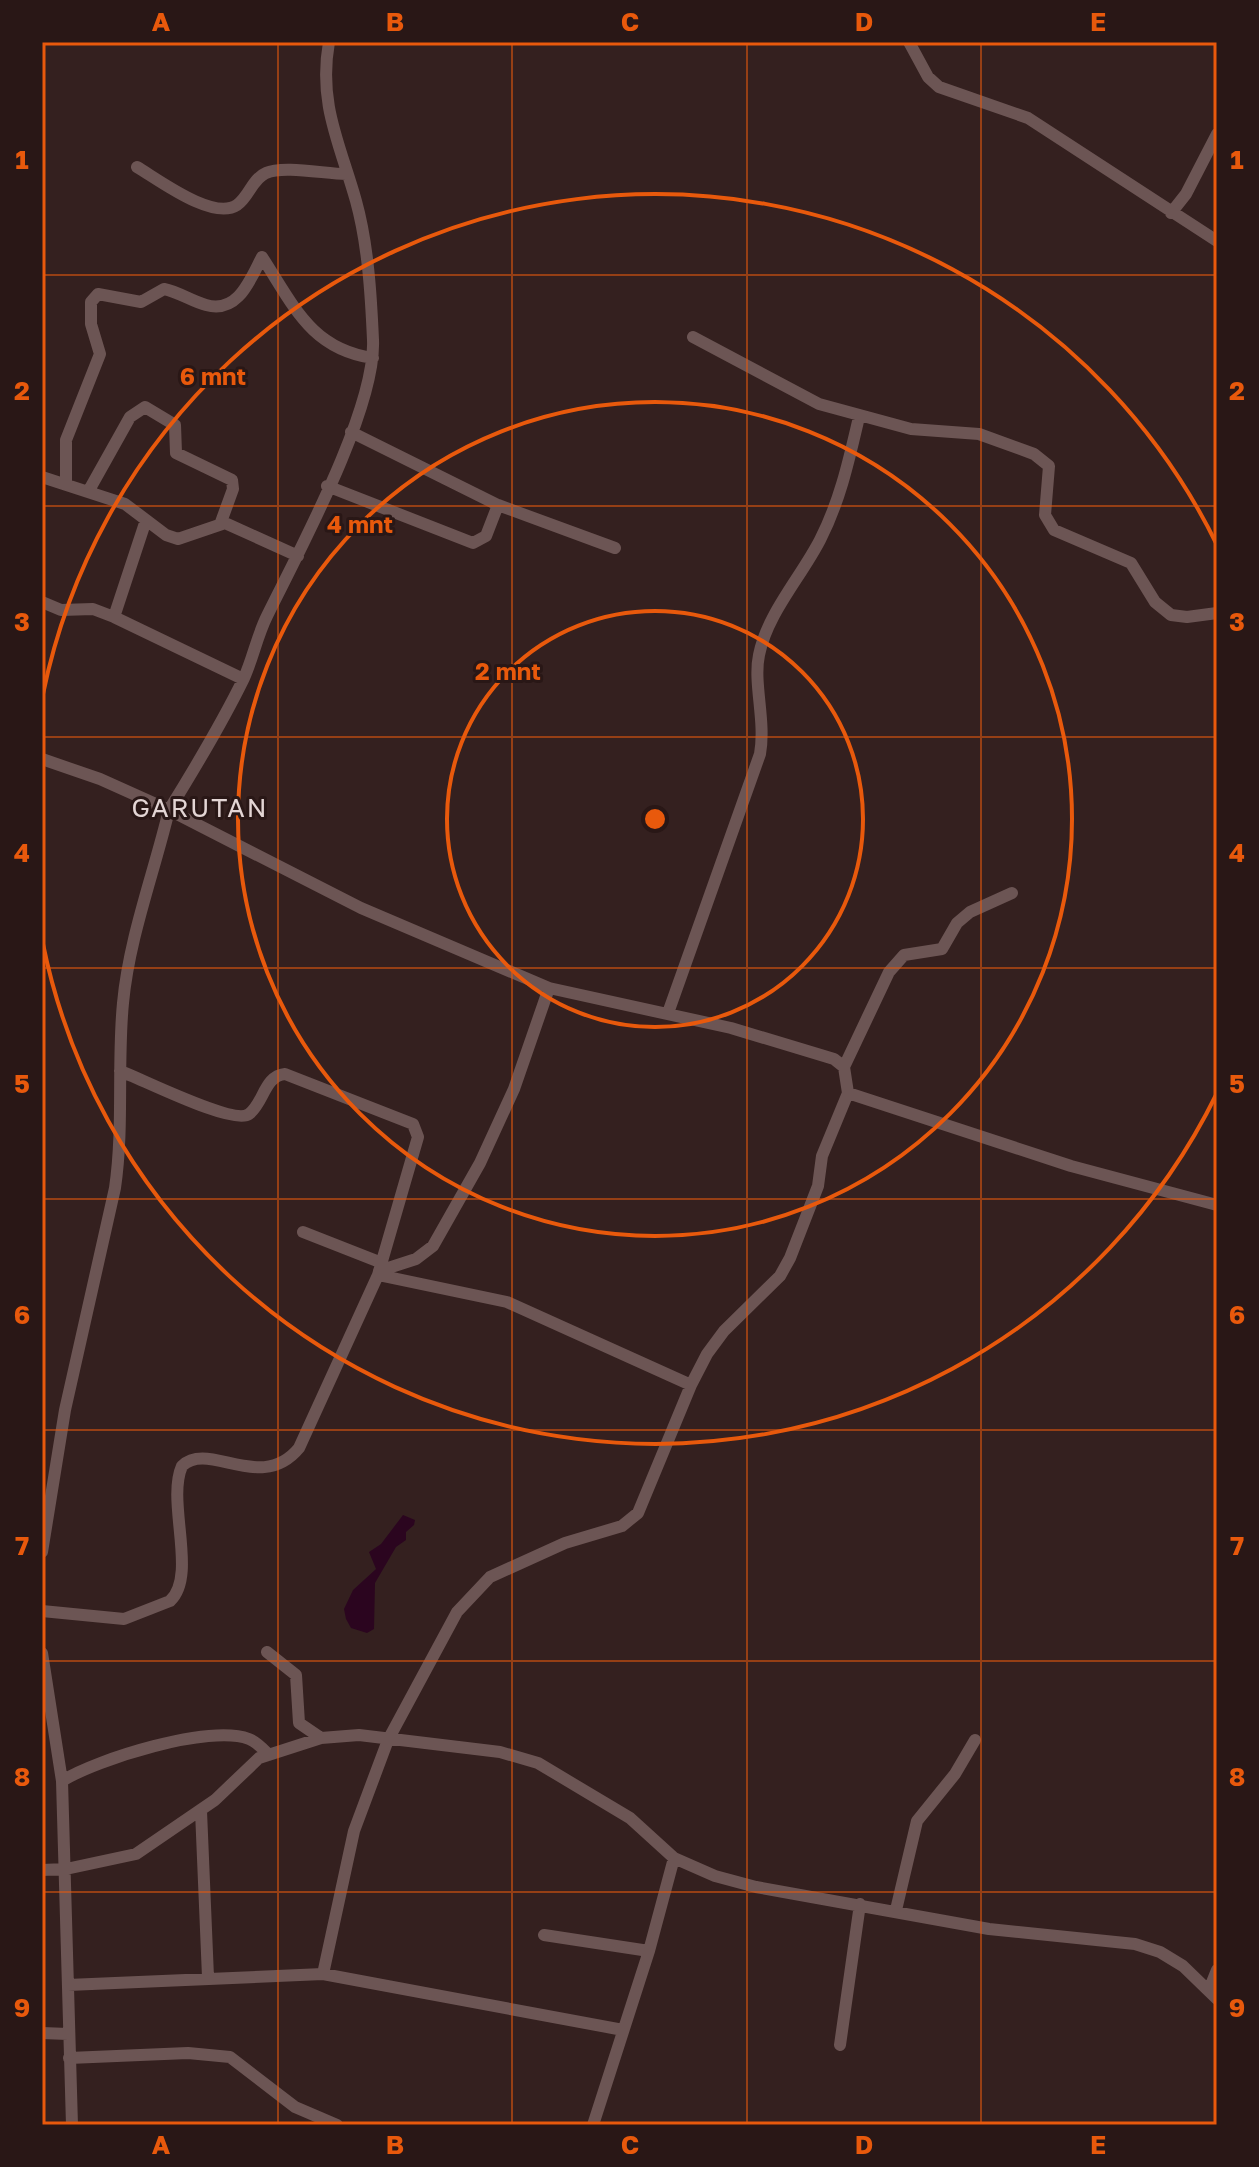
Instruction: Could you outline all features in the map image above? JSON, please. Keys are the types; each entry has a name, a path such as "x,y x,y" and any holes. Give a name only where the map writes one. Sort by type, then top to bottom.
{"street":[{"path":"42,1552 65,1410 115,1188 120,1152 120,1071 127,973 169,810 243,679 265,618 298,556 351,432 373,358 362,233 336,148 327,101 329,42"},
{"path":"909,42 932,82 1028,118 1217,241"},
{"path":"1171,213 1186,194 1217,134"},
{"path":"137,167 202,205 219,210 240,203 258,177 271,171 346,174"},
{"path":"66,484 66,440 100,354 91,313 91,302 98,294 141,302 164,289 205,305 225,306 237,300 262,257 322,339 349,355 373,358"},
{"path":"693,337 781,386 859,417 911,429 979,434 1042,458 1049,470 1044,499 1050,526 1080,543 1131,563 1155,602 1171,615 1187,617 1217,613"},
{"path":"88,492 130,417 139,408 145,407 175,425 176,453 232,480 233,489 221,522"},
{"path":"668,1013 760,754 763,738 758,657 764,638 839,500 859,417"},
{"path":"351,432 498,505 615,548"},
{"path":"42,477 125,504 178,539 221,522 298,556"},
{"path":"327,486 473,543 486,536 498,505"},
{"path":"114,617 146,520"},
{"path":"42,602 61,610 93,609 114,617 243,679"},
{"path":"42,759 100,779 169,810 361,908 549,988 792,1044 834,1059 844,1067"},
{"path":"323,1974 354,1831 388,1740 441,1637 473,1592 490,1577 518,1563 632,1521 691,1385 724,1331 785,1269 804,1228 818,1186 822,1156 848,1093 844,1067 889,972 904,955 942,949 957,923 970,912 1012,893"},
{"path":"380,1270 416,1259 433,1246 499,1123 549,988"},
{"path":"42,1611 124,1619 156,1609 175,1597 180,1571 175,1487 182,1466 202,1459 258,1468 291,1456 308,1429 380,1270 417,1142 418,1132 413,1124 285,1074 272,1079 249,1113 238,1117 120,1071"},
{"path":"848,1093 1071,1166 1217,1205"},
{"path":"303,1232 380,1270 507,1302 691,1385"},
{"path":"267,1652 296,1675 299,1723 321,1738"},
{"path":"42,1653 47,1717 62,1781 72,2125"},
{"path":"42,1870 66,1869 136,1854 201,1811 247,1765 321,1738 345,1735 500,1752 538,1763 630,1818 674,1858 706,1873 756,1887 989,1929 1135,1944 1160,1952 1183,1966 1213,1994"},
{"path":"62,1781 105,1759 135,1749 200,1739 238,1737 250,1740 269,1755"},
{"path":"896,1910 917,1821 955,1774 975,1740"},
{"path":"201,1811 208,1977"},
{"path":"593,2125 649,1951 674,1858"},
{"path":"840,2045 860,1904"},
{"path":"544,1935 649,1951"},
{"path":"1213,1994 1217,1970"},
{"path":"68,1985 323,1974 623,2030"},
{"path":"42,2033 68,2034"},
{"path":"69,2058 188,2053 230,2057 295,2107 337,2125"}],"shaded area":[{"path":"403,1515 415,1520 414,1525 406,1532 406,1540 396,1547 375,1583 374,1629 367,1633 351,1628 344,1609 353,1590 376,1569 369,1552 381,1544"}],"district":[{"name":"GARUTAN","path":"200,807"}]}
